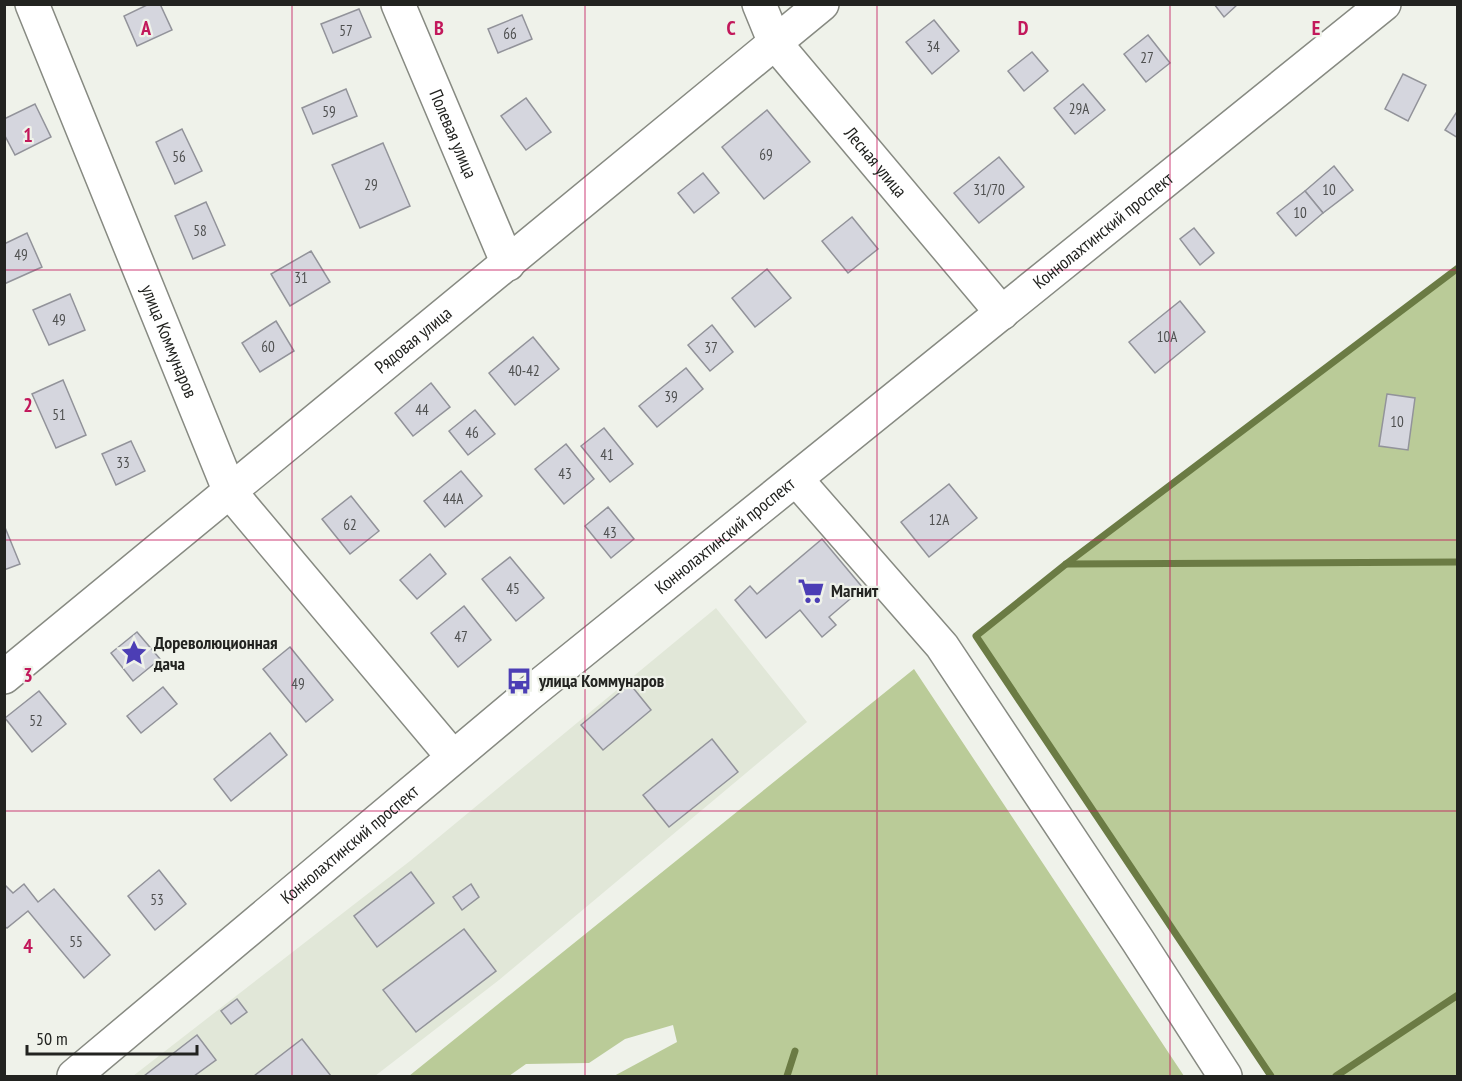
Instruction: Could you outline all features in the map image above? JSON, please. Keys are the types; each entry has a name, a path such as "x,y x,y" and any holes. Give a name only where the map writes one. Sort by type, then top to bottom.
{"street":[{"name":"улица Коммунаров","path":"32,4 230,492 453,757"},
{"name":"Полевая улица","path":"398,4 508,264"},
{"name":"Лесная улица","path":"759,4 775,43 1002,313"},
{"name":"Рядовая улица","path":"4,677 822,4"},
{"name":"Коннолахтинский проспект","path":"74,1077 453,757 1384,4"},
{"path":"796,479 942,646 1138,941 1225,1077"}],"shaded area":[{"path":"716,608 807,722 499,980 375,1076 133,1076 410,861"}],"green space":[{"path":"1457,268 1457,1076 1271,1076 976,636 1066,564"},
{"path":"914,669 1184,1076 614,1076 677,1042 673,1025 625,1039 589,1063 526,1064 509,1076 409,1076"}],"building":[{"path":"149,4 160,4 172,30 137,46 124,16"},
{"path":"1214,4 1238,4 1224,17"},
{"path":"359,9 371,37 333,53 321,24"},
{"path":"522,15 532,39 498,53 488,29"},
{"path":"934,20 959,51 932,74 906,42"},
{"path":"1148,35 1170,63 1146,82 1124,54"},
{"path":"1032,52 1048,71 1024,91 1008,71"},
{"path":"1403,74 1426,85 1408,121 1385,109"},
{"path":"1083,84 1105,110 1075,134 1054,108"},
{"path":"346,89 357,116 313,134 302,108"},
{"path":"526,98 551,132 526,150 501,116"},
{"path":"35,104 51,137 15,155 4,134 4,119"},
{"path":"767,110 810,162 764,199 722,147"},
{"path":"1458,110 1458,138 1445,130"},
{"path":"182,129 202,171 175,184 156,142"},
{"path":"383,143 410,206 360,228 332,165"},
{"path":"999,157 1024,187 979,223 954,193"},
{"path":"1334,166 1353,190 1323,213 1305,191"},
{"path":"703,173 719,193 694,213 678,193"},
{"path":"1305,191 1323,213 1296,236 1277,213"},
{"path":"206,202 225,245 193,259 175,216"},
{"path":"852,217 878,249 848,273 822,241"},
{"path":"1194,228 1214,253 1200,265 1180,239"},
{"path":"27,233 42,267 4,284 4,244"},
{"path":"311,251 330,282 290,306 271,274"},
{"path":"767,269 791,298 755,327 732,298"},
{"path":"70,294 85,330 49,345 33,310"},
{"path":"1180,301 1205,332 1155,373 1129,342"},
{"path":"276,321 294,351 260,372 242,343"},
{"path":"712,325 733,352 710,371 688,345"},
{"path":"533,337 559,369 515,405 489,373"},
{"path":"686,368 703,389 657,427 639,406"},
{"path":"63,380 86,435 56,448 32,394"},
{"path":"431,383 450,407 413,436 395,413"},
{"path":"1387,394 1415,398 1408,450 1379,446"},
{"path":"475,410 495,434 468,455 449,431"},
{"path":"604,428 633,464 610,482 581,446"},
{"path":"131,441 145,471 116,485 102,454"},
{"path":"566,444 594,479 564,504 535,469"},
{"path":"461,471 482,496 445,527 424,501"},
{"path":"949,484 977,518 929,557 901,522"},
{"path":"351,496 379,531 350,554 322,519"},
{"path":"608,507 634,539 611,558 585,526"},
{"path":"4,525 20,564 4,570"},
{"name":"Магнит","path":"822,539 863,588 829,617 836,625 822,637 800,610 766,638 735,600 750,586 757,594"},
{"path":"430,554 446,574 417,599 400,580"},
{"path":"510,557 544,598 516,621 482,579"},
{"path":"464,606 491,640 458,667 431,633"},
{"path":"137,632 160,659 133,681 111,653"},
{"path":"290,647 333,700 306,722 263,669"},
{"path":"630,684 651,710 603,750 581,725"},
{"path":"163,687 177,704 141,733 127,716"},
{"path":"39,691 66,724 32,752 5,718"},
{"path":"270,733 287,755 231,801 214,779"},
{"path":"712,739 738,772 669,827 643,795"},
{"path":"159,870 186,904 155,930 128,896"},
{"path":"411,872 434,903 377,947 354,916"},
{"path":"4,884 13,893 24,884 38,902 54,889 110,955 84,978 28,911 7,928 4,926"},
{"path":"471,884 479,897 462,910 453,897"},
{"path":"464,929 496,971 416,1032 383,990"},
{"path":"237,999 247,1012 231,1024 221,1011"},
{"path":"197,1035 216,1060 194,1076 144,1076"},
{"path":"302,1039 331,1076 254,1076"}],"waterway":[{"path":"1271,1076 976,636 1066,564 1458,268"},
{"path":"1066,564 1458,562"},
{"path":"1336,1076 1458,995"},
{"path":"787,1076 795,1051"}],"place":[{"name":"Магнит","path":"811,591"},
{"name":"Дореволюционная дача","path":"134,653"},
{"name":"улица Коммунаров","path":"519,681"}]}
